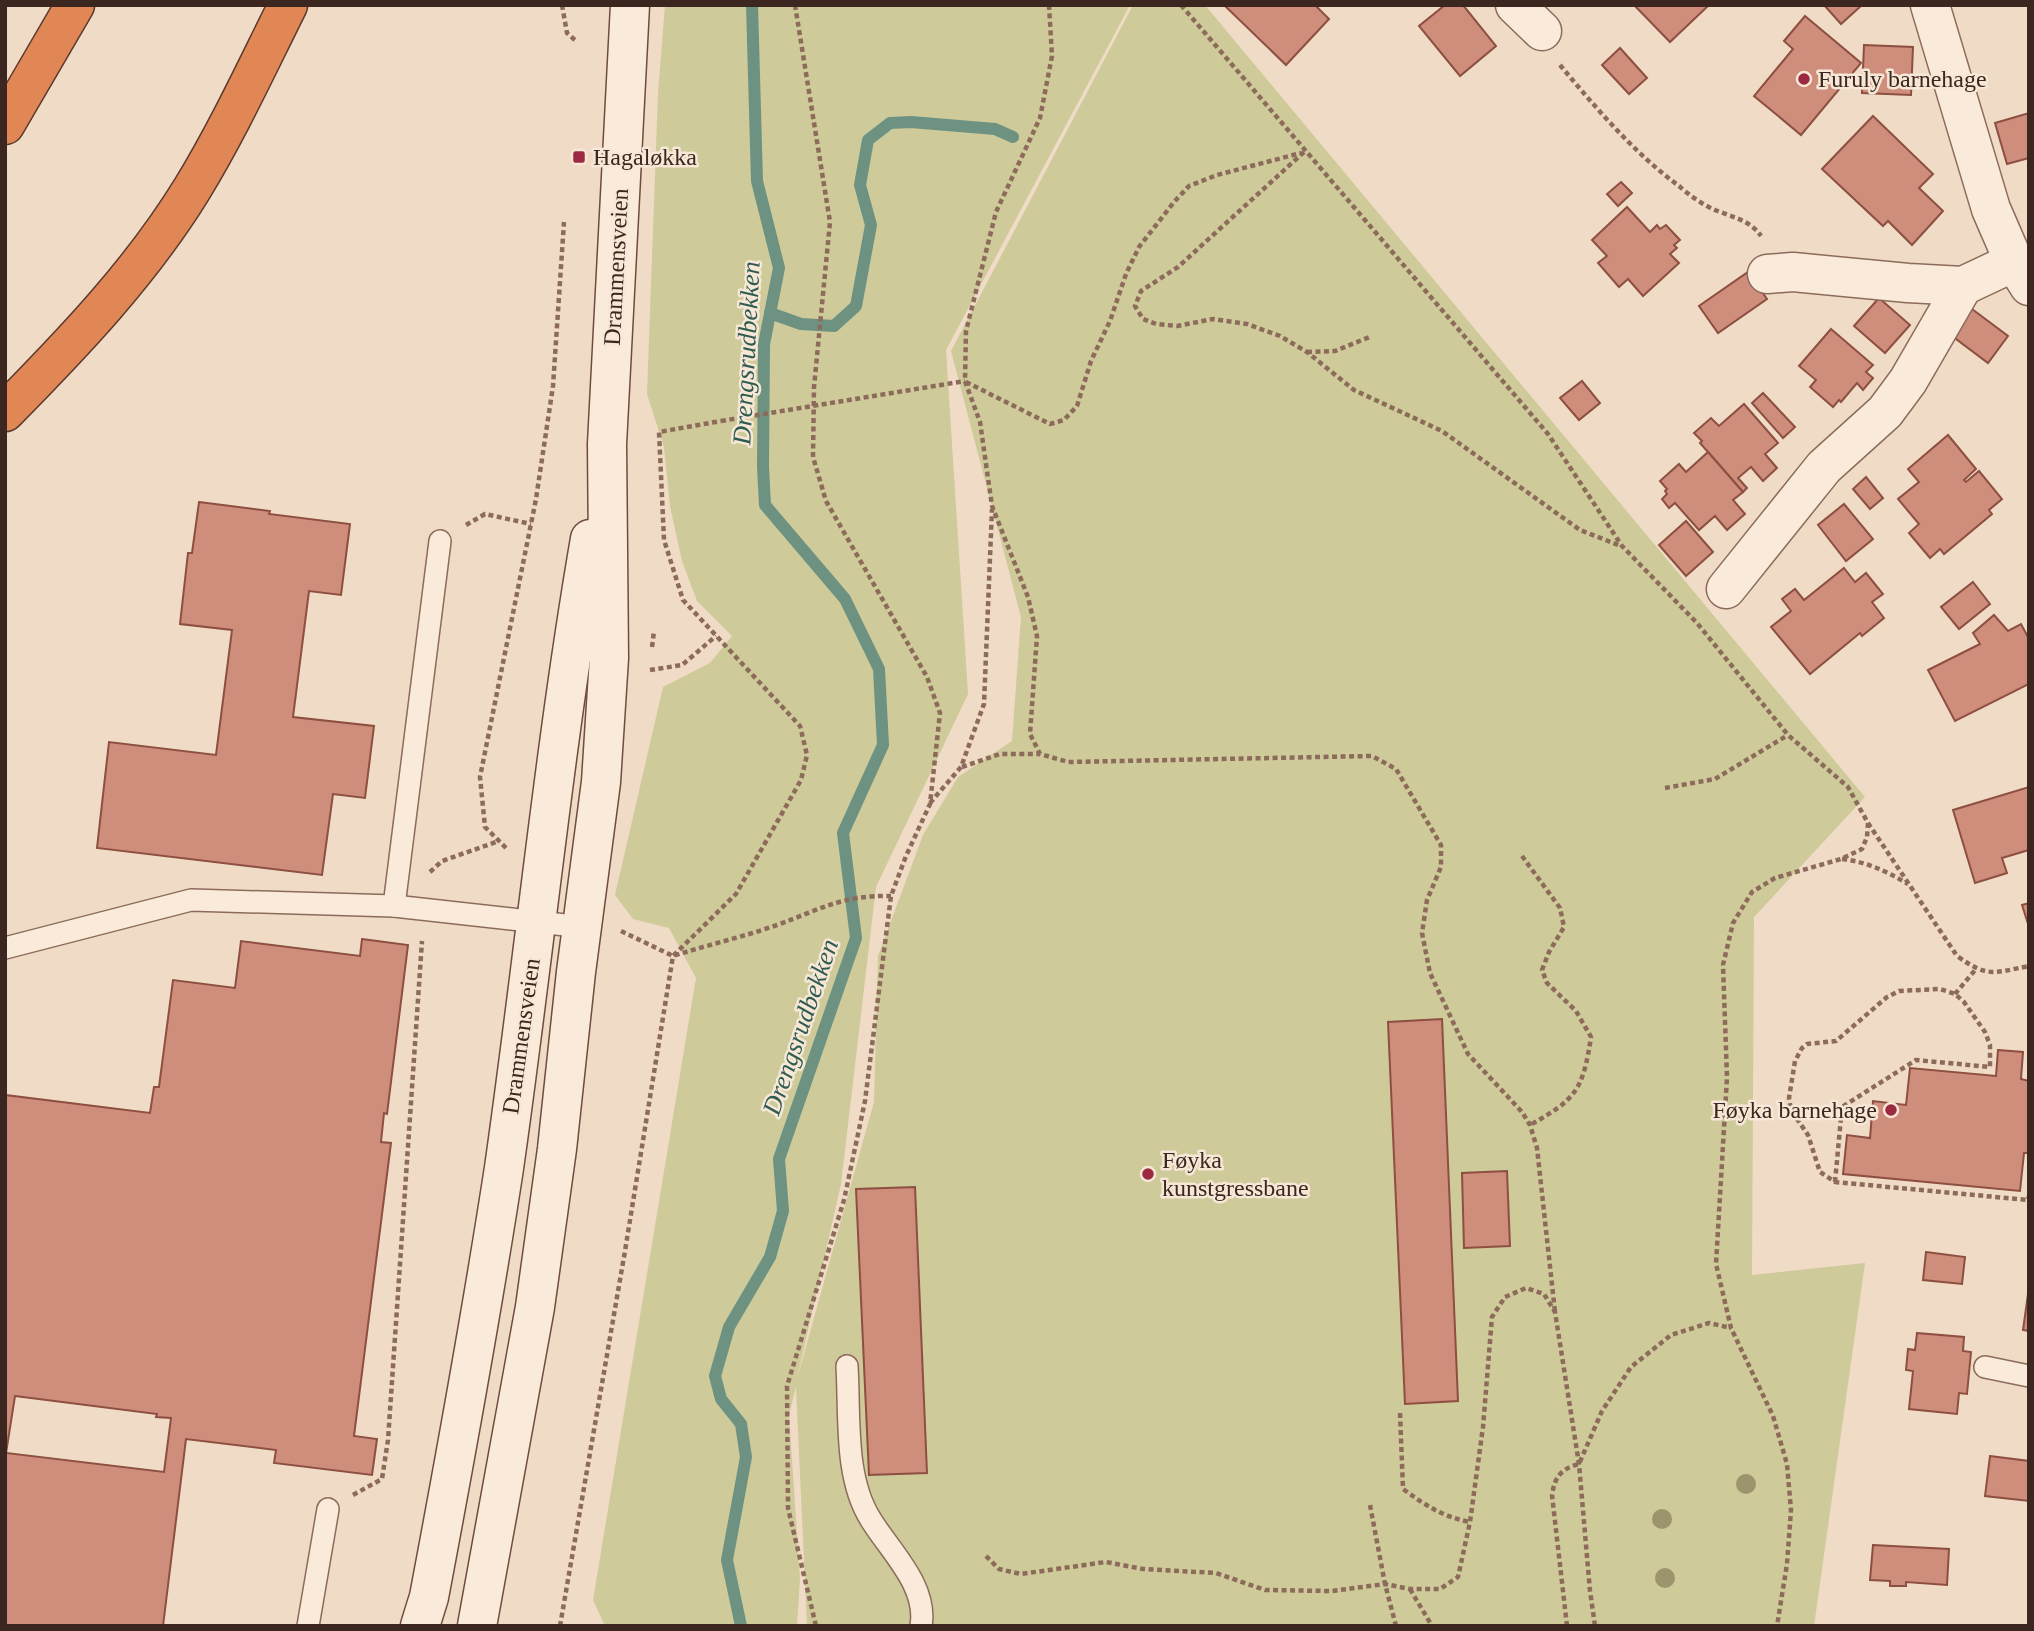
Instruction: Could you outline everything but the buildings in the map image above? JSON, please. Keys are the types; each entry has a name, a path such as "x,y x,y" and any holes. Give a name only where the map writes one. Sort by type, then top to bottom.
{"highway":[{"path":"5,125 75,5"},
{"path":"5,412 79,337 136,268 192,189 288,5"}],"main road":[{"name":"Drammensveien","path":"477,1626 535,1307 558,1149 600,928 601,782 609,658 607,444 630,5"},
{"path":"1515,5 1542,31"},
{"path":"1774,273 1963,286 2021,274 1991,209 1930,5"},
{"path":"1726,589 1824,467 1885,412 1908,381 1963,286"},
{"name":"Drammensveien","path":"420,1626 429,1597 466,1403 503,1168 570,656 607,444"}],"lane":[{"path":"394,906 440,541"},
{"path":"5,948 191,900 394,906 600,928"},
{"path":"847,1366 853,1479 870,1519 901,1563 918,1595 922,1626"},
{"path":"1985,1367 2029,1376"},
{"path":"308,1626 328,1509"}],"path":[{"path":"562,5 567,33 576,41"},
{"path":"795,5 830,222 814,387 813,457 826,500 927,677 940,713 930,804"},
{"path":"865,1101 891,896 930,804 961,767 984,704 992,506 980,422 965,381 966,331 996,212 1040,118 1052,57 1049,5"},
{"path":"1181,5 1548,434 1622,546 1697,623 1788,735 1848,787 1868,823 1957,956 1976,970 1988,972 2029,966"},
{"path":"1542,31 1550,54 1640,152 1677,186 1713,209 1741,219 1759,233 1774,273"},
{"path":"560,1626 673,956 736,894 801,780 807,755 800,726 683,600 664,540 659,432 965,381 1050,424 1065,420 1077,406 1091,361 1139,247 1174,201 1189,186 1217,175 1304,152"},
{"path":"1304,152 1178,267 1141,291 1135,306 1143,319 1156,324 1177,326 1213,320 1247,324 1280,335 1307,352 1354,390 1442,431 1580,530 1622,546"},
{"path":"509,851 485,827 480,777 531,524 553,386 564,222"},
{"path":"1307,352 1335,351 1372,336"},
{"path":"992,506 1028,597 1037,636 1030,734 1040,754"},
{"path":"440,541 485,514 531,524"},
{"path":"650,670 682,666 716,636"},
{"path":"1665,788 1714,779 1788,735"},
{"path":"961,767 1000,754 1040,754 1068,762 1372,756 1396,769 1441,845 1441,867 1427,900 1422,933 1430,973 1468,1054 1522,1112 1530,1125 1537,1148 1555,1312 1580,1464 1595,1626"},
{"path":"1777,1626 1787,1564 1791,1510 1787,1464 1773,1416 1731,1328 1716,1264 1727,1077 1723,965 1733,923 1752,892 1775,878 1841,859 1862,849 1867,837 1868,823"},
{"path":"442,861 499,841"},
{"path":"1522,856 1560,908 1564,927 1542,970 1547,983 1576,1011 1591,1037 1581,1083 1567,1101 1530,1125"},
{"path":"1841,859 1864,862 1912,886"},
{"path":"600,928 673,956 776,925 833,902 867,896 891,896"},
{"path":"382,1479 388,1440 422,937 394,906"},
{"path":"1955,995 1976,970"},
{"path":"1835,1182 1842,1107 1916,1060 1990,1067 1990,1045 1985,1032 1964,1002 1940,989 1899,991 1887,997 1836,1041 1807,1044 1802,1048 1795,1060 1789,1098 1791,1110 1808,1135 1820,1172 1835,1182 2028,1200 2029,1196"},
{"path":"986,1556 999,1569 1021,1574 1106,1562 1143,1569 1216,1573 1265,1590 1332,1591 1385,1584 1410,1589 1440,1588 1458,1577 1469,1522 1483,1427 1492,1317 1505,1297 1526,1288 1544,1294 1555,1312"},
{"path":"1580,1464 1602,1410 1631,1367 1671,1335 1709,1323 1731,1328"},
{"path":"1400,1413 1404,1489 1433,1511 1451,1519 1469,1522"},
{"path":"1567,1626 1552,1495 1555,1481 1563,1469 1580,1464"},
{"path":"1370,1505 1396,1626"},
{"path":"1410,1589 1433,1626"}],"shaded area":[{"path":"665,5 1130,5 946,350 968,694 876,887 841,1184 797,1379 874,1102 878,956 923,835 958,777 1012,741 1021,617 951,351 1133,5 1205,5 1865,797 1754,917 1752,1275 1865,1263 1814,1626 807,1626 796,1387 789,1415 800,1579 797,1626 605,1626 593,1600 696,978 669,928 633,919 615,895 663,687 710,663 732,636 697,601 682,561 670,506 664,447 647,394 658,94"}],"waterway":[{"name":"Drengsrudbekken","path":"741,1626 727,1560 746,1457 741,1424 721,1399 715,1376 729,1327 770,1257 783,1211 779,1159 856,938 843,833 883,745 879,669 845,599 765,505 764,344 779,268 757,181 752,5"},
{"path":"770,313 801,324 834,326 856,306 871,225 860,185 868,140 890,123 911,122 995,129 1013,137"}],"place":[{"name":"Furuly barnehage","path":"1804,79"},
{"name":"Hagaløkka","path":"579,157"},
{"name":"Føyka barnehage","path":"1891,1110"},
{"name":"Føyka kunstgressbane","path":"1148,1174"}]}
